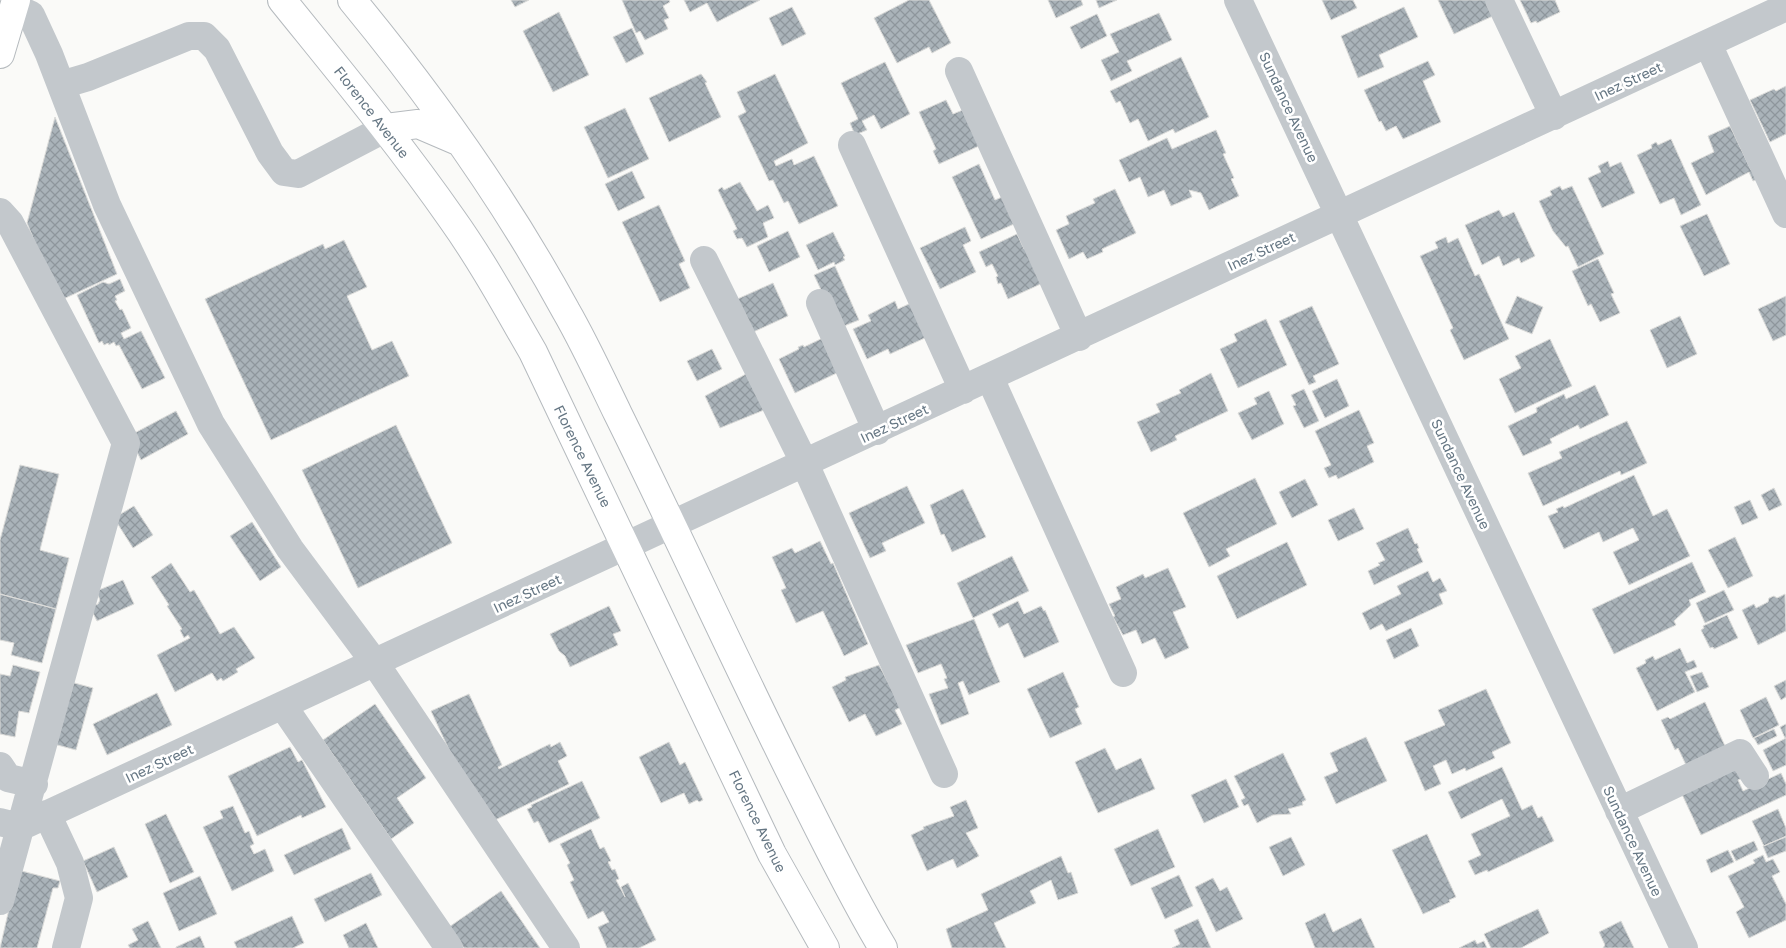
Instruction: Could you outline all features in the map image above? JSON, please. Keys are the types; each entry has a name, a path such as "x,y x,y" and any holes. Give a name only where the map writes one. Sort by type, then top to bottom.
{"main road":[{"name":"Florence Avenue","path":"282,0 386,128 453,220 532,352 772,854 825,948"},
{"path":"352,0 406,67 460,142 498,199 566,310 673,525 756,703 860,910 883,948"},
{"path":"0,54 15,4"},
{"path":"386,128 418,124 460,142"}],"street":[{"name":"Sundance Avenue","path":"1238,0 1684,948"},
{"path":"1499,0 1554,116"},
{"path":"15,4 32,15 107,205 211,424 290,549 375,663 566,948"},
{"name":"Inez Street","path":"10,824 47,814 283,706 1786,8"},
{"path":"61,85 88,77 189,36 204,36 217,49 270,153 284,172 298,174 386,128"},
{"path":"1708,44 1786,214"},
{"path":"959,71 1079,337"},
{"path":"852,145 963,390"},
{"path":"0,212 10,223 126,442 34,784 10,824 0,901"},
{"path":"704,260 805,464 944,774"},
{"path":"820,303 877,431"},
{"path":"990,378 1122,673"},
{"path":"283,706 449,948"},
{"path":"1619,810 1740,753 1755,776"},
{"path":"0,766 8,778 34,784"},
{"path":"47,814 70,863 79,898 66,948"}],"building":[{"path":"511,0 529,0 515,7"},
{"path":"622,0 669,0 670,2 663,6 669,18 664,20 668,29 645,40 640,31 636,33"},
{"path":"684,0 760,0 717,22 707,3 690,12"},
{"path":"909,0 929,0 951,43 932,53 929,47 897,63 874,18"},
{"path":"1048,0 1081,0 1083,5 1056,18"},
{"path":"1096,0 1117,0 1099,8"},
{"path":"1322,0 1353,0 1357,8 1331,20"},
{"path":"1438,0 1488,0 1495,15 1454,34"},
{"path":"1520,0 1555,0 1560,12 1537,23 1536,21 1531,23"},
{"path":"792,7 806,34 782,46 769,18"},
{"path":"1404,7 1418,37 1379,55 1384,67 1358,78 1341,36"},
{"path":"559,12 589,75 553,92 523,31"},
{"path":"1159,13 1172,40 1127,61 1132,71 1111,81 1101,60 1119,52 1110,34"},
{"path":"1097,14 1107,36 1081,49 1070,27"},
{"path":"632,28 644,54 626,63 613,37"},
{"path":"1181,57 1209,117 1175,133 1173,129 1148,141 1138,119 1130,123 1120,101 1116,103 1110,91"},
{"path":"1428,61 1435,75 1423,81 1441,122 1403,139 1396,126 1386,131 1381,121 1379,122 1364,90"},
{"path":"885,62 910,114 881,129 874,115 862,121 867,130 855,135 850,123 858,119 841,83"},
{"path":"701,74 707,82 705,83 721,117 669,142 649,98"},
{"path":"775,74 808,143 774,161 776,166 792,159 794,165 814,156 838,206 799,224 788,201 784,203 773,180 769,181 738,116 746,112 737,92"},
{"path":"1786,86 1786,134 1770,142 1750,100 1774,89 1776,91"},
{"path":"946,100 953,114 963,110 979,146 939,164 933,151 936,149 919,112"},
{"path":"625,108 649,159 608,178 584,127"},
{"path":"55,117 117,274 59,301 27,223"},
{"path":"1730,126 1751,170 1760,178 1753,181 1749,172 1706,195 1691,163 1714,152 1708,136"},
{"path":"1216,130 1226,153 1223,154 1234,178 1231,179 1239,196 1209,210 1201,193 1189,190 1192,197 1171,206 1164,190 1148,197 1140,177 1129,182 1119,160 1167,138 1172,149"},
{"path":"1671,139 1701,205 1681,215 1674,198 1660,204 1637,155 1652,148 1651,145 1656,142 1658,145"},
{"path":"1608,161 1610,167 1621,162 1635,193 1602,208 1588,178 1601,172 1598,166"},
{"path":"979,164 995,200 1002,197 1014,224 981,239 952,177"},
{"path":"632,171 645,198 618,211 605,184"},
{"path":"740,182 757,211 768,205 774,218 763,223 768,237 747,247 742,238 737,239 733,231 737,229 718,190 722,187 724,190"},
{"path":"1560,186 1562,190 1572,186 1604,254 1578,267 1568,246 1566,247 1553,231 1539,201 1552,195 1550,191"},
{"path":"1115,189 1136,233 1102,249 1103,252 1087,259 1083,252 1069,259 1056,230 1069,224 1066,216 1095,203 1093,199"},
{"path":"659,205 685,261 679,264 690,288 660,302 622,222"},
{"path":"1499,210 1503,217 1514,212 1535,256 1521,263 1519,258 1503,266 1499,256 1482,265 1465,225"},
{"path":"1707,214 1730,264 1704,276 1680,226"},
{"path":"965,227 971,241 963,245 976,272 940,289 920,248"},
{"path":"788,231 800,257 769,272 757,246"},
{"path":"833,232 845,256 843,257 845,260 835,265 834,262 818,270 806,245"},
{"path":"1017,234 1024,249 1028,247 1045,282 1008,299 1001,283 998,284 996,277 998,276 992,264 986,267 979,252"},
{"path":"1446,237 1448,243 1458,238 1475,276 1479,274 1509,339 1464,360 1450,330 1453,328 1420,256 1438,248 1435,242"},
{"path":"344,240 367,287 347,296 372,350 392,341 409,376 271,440 205,299 323,244 325,249"},
{"path":"1598,259 1614,293 1611,294 1620,313 1600,322 1591,304 1588,306 1572,271"},
{"path":"835,266 859,320 839,328 814,275"},
{"path":"120,279 125,291 115,296 117,300 115,301 120,310 122,309 131,328 121,333 124,339 141,331 165,378 142,389 119,345 116,346 114,342 109,345 108,343 104,345 102,341 99,343 77,295 103,282 109,284"},
{"path":"773,283 788,316 749,334 733,301"},
{"path":"1517,296 1543,307 1532,334 1505,323"},
{"path":"1786,296 1786,335 1773,341 1758,309"},
{"path":"895,301 898,309 911,303 927,337 890,354 888,349 867,359 853,329 871,321 868,315"},
{"path":"1312,306 1339,364 1313,376 1316,382 1309,385 1279,321"},
{"path":"1680,316 1697,354 1667,368 1650,330"},
{"path":"1266,319 1287,365 1238,388 1220,349 1237,341 1234,334"},
{"path":"827,336 843,370 795,393 779,359 799,349 798,347 803,345 804,347"},
{"path":"1550,339 1572,386 1515,413 1499,379 1521,368 1515,356"},
{"path":"712,349 722,369 697,381 687,361"},
{"path":"1211,373 1228,411 1175,436 1177,440 1151,452 1137,422 1160,412 1156,404 1181,393 1179,390"},
{"path":"746,374 764,410 720,428 705,396"},
{"path":"1337,379 1349,406 1325,418 1312,391"},
{"path":"1595,385 1609,415 1580,429 1578,425 1550,439 1552,443 1523,456 1508,426 1537,412 1536,408 1564,394 1566,399"},
{"path":"1304,389 1319,421 1304,428 1293,406 1296,405 1291,395"},
{"path":"1269,391 1284,424 1252,440 1238,413 1257,404 1254,398"},
{"path":"1359,410 1374,443 1367,446 1374,462 1338,479 1336,475 1329,478 1324,468 1331,465 1315,431"},
{"path":"176,411 188,434 141,460 129,436"},
{"path":"1627,421 1647,463 1621,475 1620,471 1543,506 1528,473 1562,458 1559,452"},
{"path":"396,425 452,543 358,588 302,470"},
{"path":"20,465 59,474 40,550 69,558 56,609 0,594 0,540"},
{"path":"1634,475 1653,516 1667,509 1690,556 1629,585 1613,552 1639,540 1633,528 1603,542 1599,532 1564,549 1548,516 1558,512 1556,509 1563,506 1564,508"},
{"path":"1255,478 1277,524 1226,549 1230,556 1209,567 1183,513"},
{"path":"1305,479 1318,505 1292,518 1279,492"},
{"path":"907,486 925,523 882,543 886,551 870,558 849,513"},
{"path":"1774,488 1782,505 1769,511 1761,495"},
{"path":"963,489 986,537 952,552 944,534 941,535 930,505"},
{"path":"1750,500 1758,518 1742,525 1734,507"},
{"path":"134,506 153,535 133,548 114,518"},
{"path":"1354,508 1364,529 1338,541 1328,520"},
{"path":"252,522 281,567 260,581 230,536"},
{"path":"1408,528 1415,544 1417,543 1419,548 1417,549 1423,562 1374,585 1368,571 1385,560 1376,543"},
{"path":"1735,537 1753,576 1728,588 1708,550"},
{"path":"820,541 831,564 833,563 868,644 844,656 823,611 796,623 781,590 786,588 772,557 792,548 795,553"},
{"path":"1287,542 1307,585 1237,619 1217,576"},
{"path":"1012,556 1029,591 973,618 957,583"},
{"path":"1692,562 1706,592 1689,600 1691,605 1674,621 1676,625 1614,654 1592,609"},
{"path":"171,563 190,592 194,590 220,634 234,627 255,658 236,669 238,672 223,681 221,678 217,681 212,673 175,692 157,655 190,638 188,635 184,638 180,630 182,629 151,577"},
{"path":"1168,568 1186,607 1173,612 1189,648 1165,659 1155,638 1142,644 1136,630 1123,635 1113,617 1115,616 1109,604 1121,599 1116,587 1143,574 1145,578"},
{"path":"1428,571 1433,582 1440,578 1447,591 1439,594 1443,604 1386,631 1382,624 1370,630 1362,613 1401,594 1397,586"},
{"path":"123,580 134,604 97,621 90,607 98,604 100,600 97,593 99,590"},
{"path":"1724,590 1734,610 1705,623 1696,603"},
{"path":"0,594 56,609 42,663 11,655 14,643 0,640"},
{"path":"1785,594 1786,631 1758,645 1742,610 1754,604 1756,608 1768,602 1769,598 1774,596 1777,598"},
{"path":"1018,601 1024,614 1041,606 1045,610 1059,642 1024,658 1008,623 999,628 992,614"},
{"path":"609,606 621,631 613,634 618,645 570,667 550,634"},
{"path":"1727,615 1738,638 1714,649 1713,647 1710,648 1701,630 1704,628 1703,626"},
{"path":"974,619 1000,682 969,695 963,681 958,683 969,714 941,725 929,694 948,688 944,679 947,678 941,664 918,673 906,645"},
{"path":"1411,628 1419,646 1394,659 1386,640"},
{"path":"1680,648 1687,663 1694,660 1697,667 1685,672 1695,692 1657,711 1636,668 1646,663 1645,660 1653,656 1655,660"},
{"path":"13,665 40,672 29,713 19,711 15,737 0,734 0,674 10,676"},
{"path":"879,665 901,707 895,710 902,724 876,736 865,714 849,722 832,687 846,680 845,677"},
{"path":"1063,672 1079,707 1075,709 1082,724 1050,738 1027,689"},
{"path":"1702,672 1709,687 1697,692 1690,676"},
{"path":"1786,680 1786,697 1781,700 1774,686"},
{"path":"67,681 93,688 76,750 50,743"},
{"path":"1486,689 1511,743 1492,752 1495,758 1466,771 1465,768 1452,774 1446,760 1433,766 1441,784 1425,791 1404,742 1445,725 1438,710"},
{"path":"157,693 172,725 107,755 93,724"},
{"path":"469,694 502,765 498,767 499,769 550,744 551,747 560,742 567,756 558,761 569,784 491,822 464,782 431,711"},
{"path":"1766,697 1779,725 1753,738 1740,710"},
{"path":"1705,702 1725,746 1686,765 1678,748 1675,750 1661,720 1668,717 1670,719"},
{"path":"375,704 426,778 397,798 414,823 391,839 323,740"},
{"path":"1786,724 1786,738 1785,738 1780,727"},
{"path":"1774,729 1777,736 1758,745 1754,738"},
{"path":"1366,737 1387,781 1336,804 1324,777 1338,771 1330,753"},
{"path":"1786,738 1786,765 1773,771 1763,750"},
{"path":"669,742 680,765 685,762 703,800 699,802 697,800 689,804 684,793 661,803 639,757"},
{"path":"290,747 298,762 302,760 326,807 302,818 301,815 257,836 228,776"},
{"path":"1105,748 1116,770 1141,758 1155,789 1098,813 1075,762"},
{"path":"1283,753 1306,800 1302,802 1303,805 1288,809 1291,814 1273,815 1257,823 1248,804 1244,806 1241,800 1245,798 1234,776"},
{"path":"1735,762 1742,778 1738,780 1743,791 1781,773 1786,784 1786,795 1701,835 1680,790"},
{"path":"1502,767 1522,810 1532,805 1538,818 1542,816 1554,841 1488,872 1487,870 1475,875 1468,861 1481,855 1471,834 1510,816 1502,799 1461,819 1448,792"},
{"path":"1226,779 1239,807 1204,823 1191,795"},
{"path":"582,781 600,818 549,843 538,821 534,823 527,809 532,807 531,805"},
{"path":"966,800 978,828 966,833 979,856 957,868 953,859 927,871 911,835 924,829 923,827 954,816 950,807"},
{"path":"233,806 245,833 249,831 254,844 250,846 254,854 265,849 274,871 232,891 203,827 223,818 220,811"},
{"path":"1778,809 1786,828 1786,836 1764,846 1752,821"},
{"path":"166,814 194,872 170,883 145,824"},
{"path":"342,828 351,849 294,875 284,855"},
{"path":"591,829 600,849 604,847 611,861 608,862 612,870 615,869 619,879 616,880 625,897 621,887 628,883 656,940 639,948 607,948 598,927 609,922 603,911 588,919 570,882 574,880 567,865 570,863 560,844"},
{"path":"1158,829 1175,867 1131,886 1114,849"},
{"path":"1427,834 1456,897 1449,900 1450,902 1423,914 1392,850"},
{"path":"1291,837 1305,865 1283,876 1269,847"},
{"path":"1786,837 1786,851 1768,858 1763,846"},
{"path":"1754,841 1758,850 1736,861 1731,851"},
{"path":"114,847 128,877 97,892 83,861"},
{"path":"1728,850 1734,862 1711,873 1706,860"},
{"path":"1763,855 1766,862 1773,859 1780,872 1772,876 1786,904 1786,920 1749,938 1736,912 1744,907 1728,876 1755,863 1753,860"},
{"path":"1061,856 1068,873 1071,872 1078,893 1058,900 1051,880 1030,891 1036,903 994,923 1006,948 952,948 946,929 988,910 981,894"},
{"path":"18,870 60,881 58,888 53,888 37,948 0,948"},
{"path":"371,873 382,895 325,922 314,899"},
{"path":"1179,875 1193,906 1165,919 1151,888"},
{"path":"200,876 217,914 179,931 163,893"},
{"path":"1213,878 1220,891 1227,887 1243,919 1216,932 1195,887"},
{"path":"501,891 540,948 464,948 449,927"},
{"path":"1538,909 1549,933 1521,948 1491,948 1484,934"},
{"path":"1325,913 1333,932 1361,918 1375,948 1315,948 1305,923"},
{"path":"292,916 304,943 293,948 237,948 234,942"},
{"path":"1198,919 1211,948 1172,948 1180,944 1174,930"},
{"path":"148,921 161,948 130,948 128,945 138,940 132,929"},
{"path":"1621,921 1634,948 1603,948 1605,945 1599,932"},
{"path":"366,923 378,948 349,948 343,935"},
{"path":"200,936 205,948 176,948 176,947"},
{"path":"1475,940 1477,944 1484,941 1487,948 1459,948"}]}
